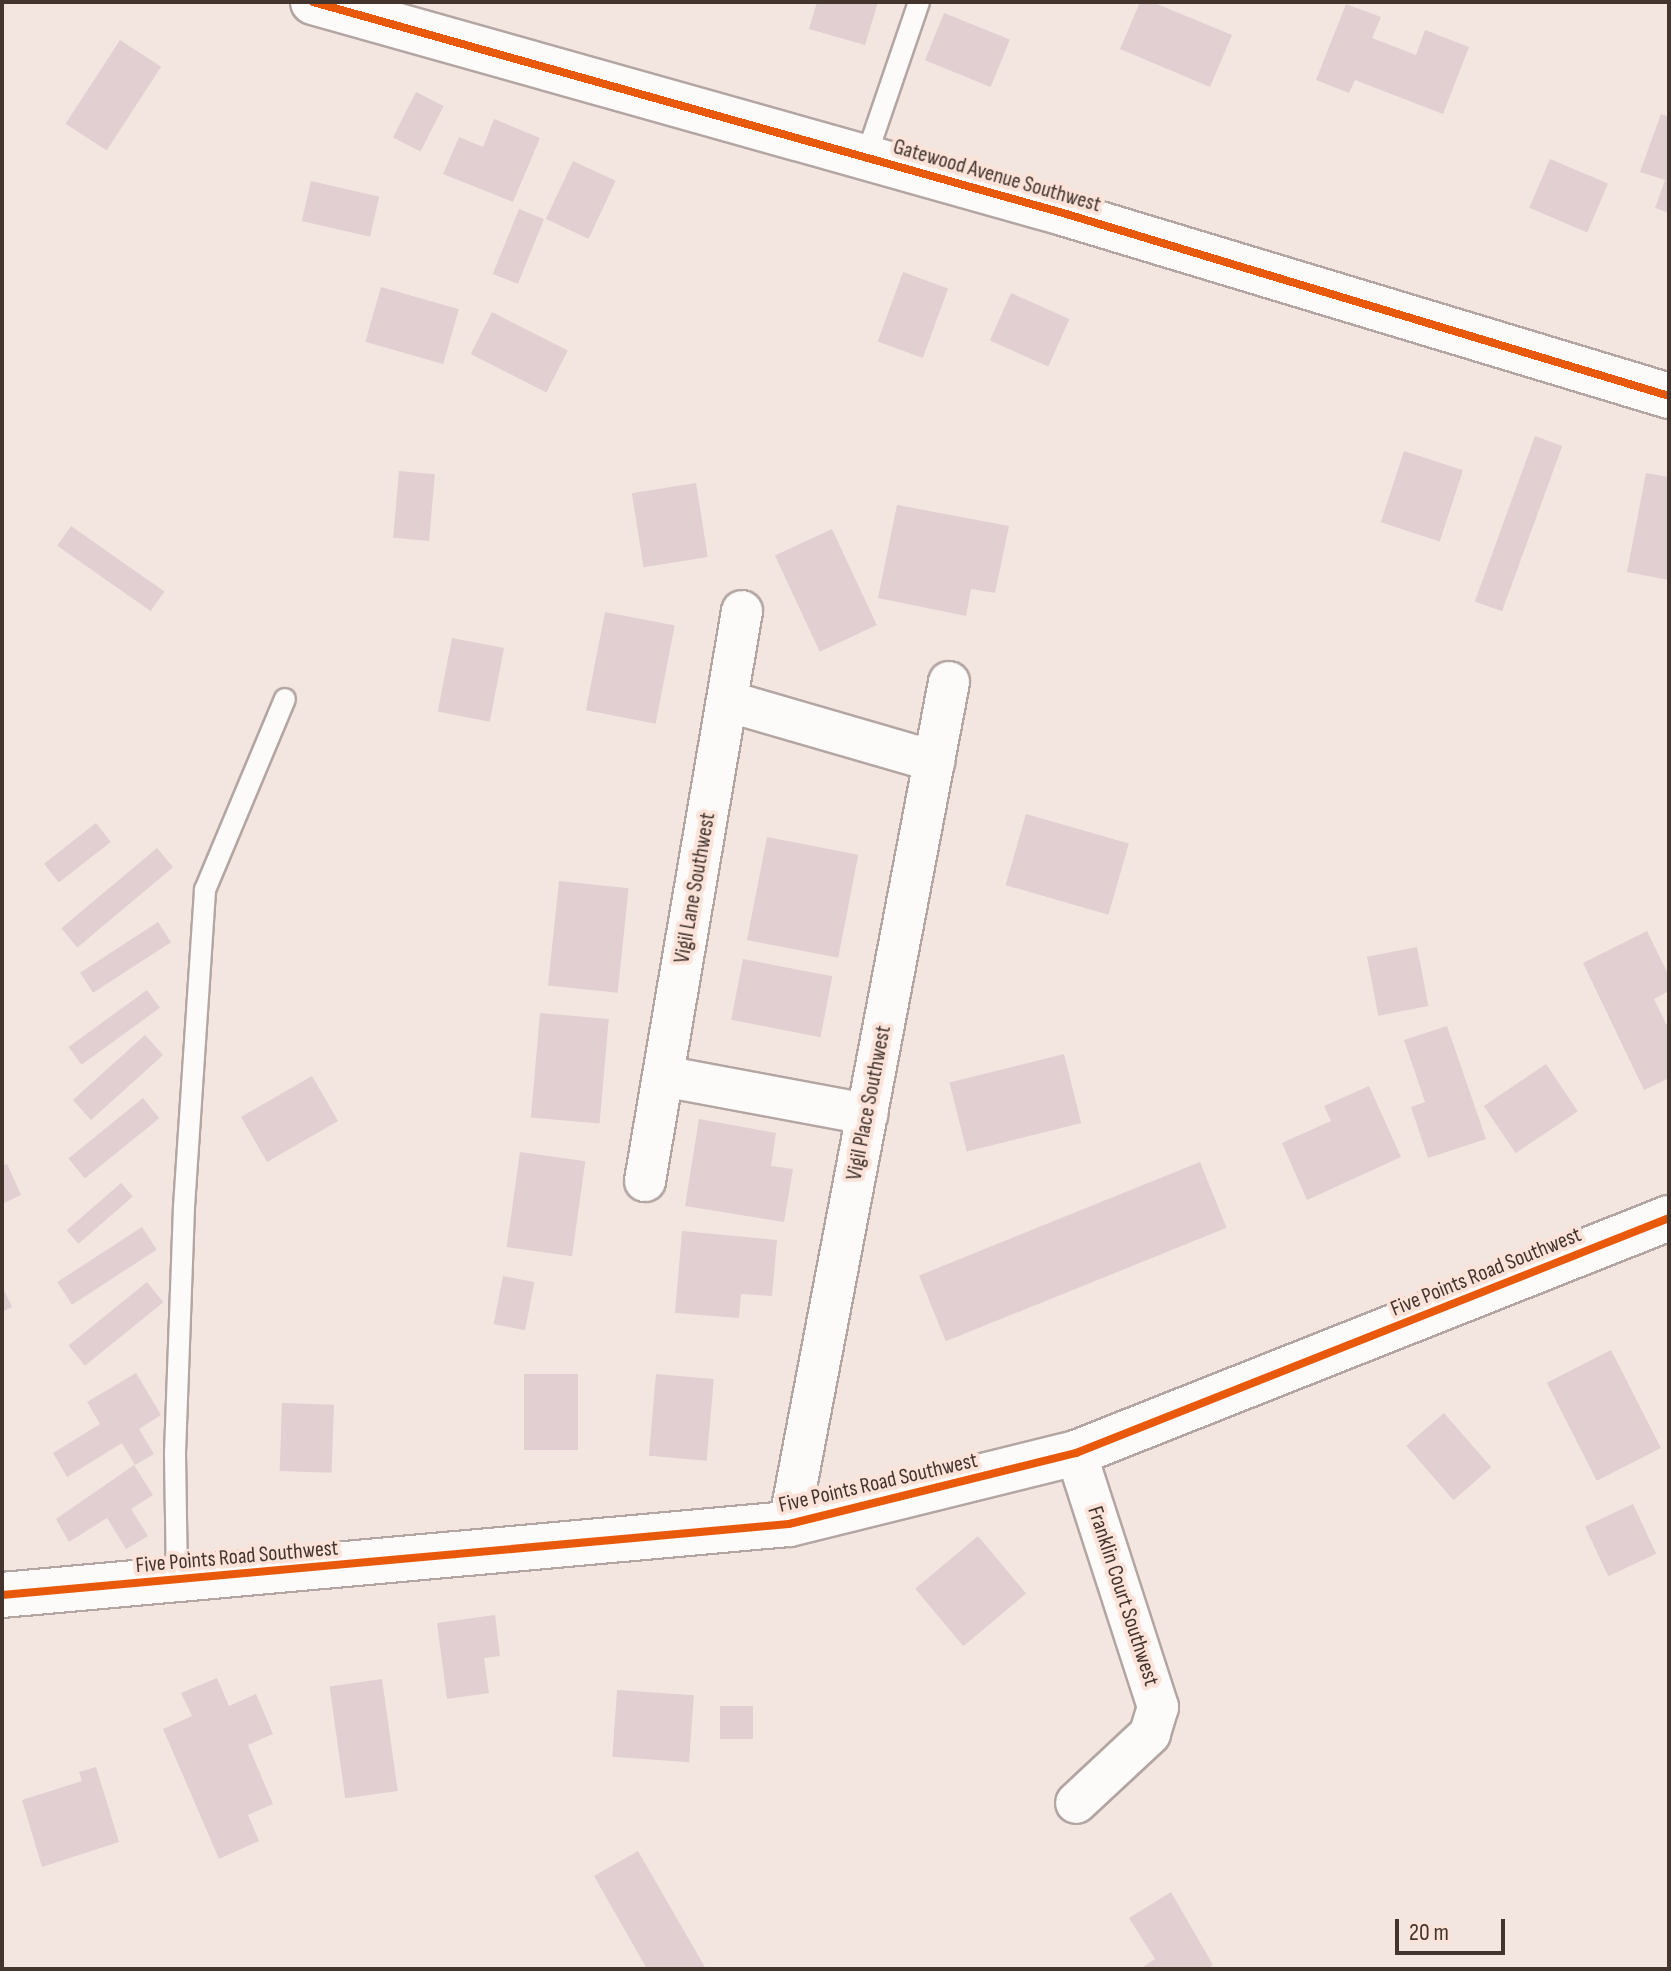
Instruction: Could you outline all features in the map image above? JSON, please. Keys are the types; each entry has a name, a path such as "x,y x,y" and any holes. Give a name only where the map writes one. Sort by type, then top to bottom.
{"street":[{"name":"Gatewood Avenue Southwest","path":"313,2 866,157 1669,396"},
{"name":"Vigil Lane Southwest","path":"645,1181 742,611"},
{"name":"Vigil Place Southwest","path":"789,1524 949,682"},
{"path":"727,701 934,761"},
{"path":"663,1076 867,1114"},
{"name":"Five Points Road Southwest","path":"2,1595 789,1524 1076,1453 1669,1218"},
{"name":"Franklin Court Southwest","path":"1076,1453 1158,1707 1150,1734 1076,1803"}],"lane":[{"path":"866,157 919,2"},
{"path":"177,1581 184,1207 205,890 285,699"}],"building":[{"path":"817,2 878,2 865,45 809,29"},
{"path":"1140,2 1152,2 1232,35 1210,87 1120,49"},
{"path":"1346,4 1381,17 1372,38 1416,55 1425,30 1469,47 1443,114 1355,80 1349,93 1316,80"},
{"path":"944,13 1010,40 991,87 925,60"},
{"path":"120,40 161,67 107,151 66,124"},
{"path":"416,92 444,106 420,152 393,137"},
{"path":"1661,114 1669,117 1669,213 1655,208 1665,180 1640,172"},
{"path":"494,119 540,138 513,202 443,174 459,137 483,147"},
{"path":"1550,159 1608,184 1587,232 1529,208"},
{"path":"573,161 616,181 589,239 546,219"},
{"path":"311,181 379,197 370,237 302,221"},
{"path":"519,209 544,219 518,284 493,274"},
{"path":"903,272 948,288 923,358 878,342"},
{"path":"381,287 459,309 443,364 365,342"},
{"path":"1011,293 1069,319 1048,367 990,341"},
{"path":"492,312 568,351 546,392 471,354"},
{"path":"1535,436 1562,446 1502,611 1475,601"},
{"path":"1404,451 1463,470 1440,541 1381,522"},
{"path":"399,471 435,474 429,541 393,538"},
{"path":"1646,473 1669,477 1669,580 1627,572"},
{"path":"696,483 708,557 644,567 632,493"},
{"path":"897,505 1009,526 995,593 971,589 966,616 878,598"},
{"path":"71,526 164,591 151,611 57,546"},
{"path":"832,529 877,625 820,652 775,556"},
{"path":"605,612 675,626 656,724 586,710"},
{"path":"452,638 504,648 490,722 438,712"},
{"path":"1026,814 1129,843 1108,915 1006,885"},
{"path":"96,823 111,842 59,883 44,864"},
{"path":"767,837 858,855 838,958 747,940"},
{"path":"157,848 173,867 77,947 61,928"},
{"path":"559,881 629,888 618,993 548,985"},
{"path":"158,922 171,942 93,993 80,973"},
{"path":"1647,931 1669,976 1669,991 1654,999 1669,1030 1669,1078 1644,1090 1583,963"},
{"path":"1417,947 1428,1006 1378,1016 1367,957"},
{"path":"743,959 832,976 820,1037 731,1020"},
{"path":"147,990 160,1008 81,1065 69,1047"},
{"path":"540,1013 609,1019 600,1124 531,1118"},
{"path":"1447,1026 1486,1139 1428,1158 1411,1107 1425,1102 1404,1040"},
{"path":"145,1035 163,1055 91,1120 73,1100"},
{"path":"1064,1054 1081,1123 967,1151 950,1083"},
{"path":"1546,1064 1578,1111 1516,1153 1484,1106"},
{"path":"312,1076 338,1121 267,1162 241,1117"},
{"path":"1369,1086 1401,1157 1307,1200 1282,1143 1331,1121 1324,1106"},
{"path":"143,1098 159,1118 85,1179 68,1158"},
{"path":"699,1119 776,1133 771,1166 793,1169 784,1222 685,1206"},
{"path":"520,1152 585,1161 572,1256 507,1247"},
{"path":"1200,1162 1227,1228 946,1341 919,1276"},
{"path":"7,1164 21,1195 2,1204 2,1166"},
{"path":"121,1183 133,1197 78,1244 67,1230"},
{"path":"142,1227 157,1250 72,1305 57,1282"},
{"path":"682,1231 777,1240 772,1296 741,1294 739,1318 675,1313"},
{"path":"503,1276 534,1282 525,1330 494,1324"},
{"path":"147,1282 163,1302 85,1366 69,1346"},
{"path":"2,1286 12,1307 2,1312"},
{"path":"1611,1350 1661,1448 1597,1481 1547,1383"},
{"path":"136,1373 161,1415 139,1429 154,1454 135,1465 122,1443 67,1477 53,1453 100,1424 87,1402"},
{"path":"524,1374 578,1374 578,1450 524,1450"},
{"path":"656,1374 714,1379 707,1461 649,1456"},
{"path":"282,1403 334,1405 332,1473 280,1471"},
{"path":"1444,1413 1491,1467 1454,1500 1406,1446"},
{"path":"134,1465 153,1495 131,1509 148,1536 126,1549 107,1518 69,1542 56,1519"},
{"path":"1633,1504 1656,1554 1608,1576 1585,1526"},
{"path":"978,1536 1026,1593 963,1646 915,1589"},
{"path":"495,1615 500,1656 484,1658 489,1693 447,1699 437,1623"},
{"path":"217,1678 229,1706 256,1694 273,1734 248,1745 273,1804 248,1815 259,1841 219,1859 163,1729 192,1716 181,1693"},
{"path":"382,1679 398,1791 345,1798 330,1686"},
{"path":"617,1690 694,1695 689,1762 612,1757"},
{"path":"720,1706 753,1706 753,1739 720,1739"},
{"path":"96,1767 119,1842 42,1867 22,1800 82,1781 79,1772"},
{"path":"638,1851 706,1969 647,1969 594,1876"},
{"path":"1171,1892 1213,1965 1207,1969 1140,1969 1155,1959 1129,1918"}],"cycle path":[{"path":"313,2 1063,213 1669,396"},
{"path":"2,1595 789,1524 1076,1453 1669,1218"}]}
